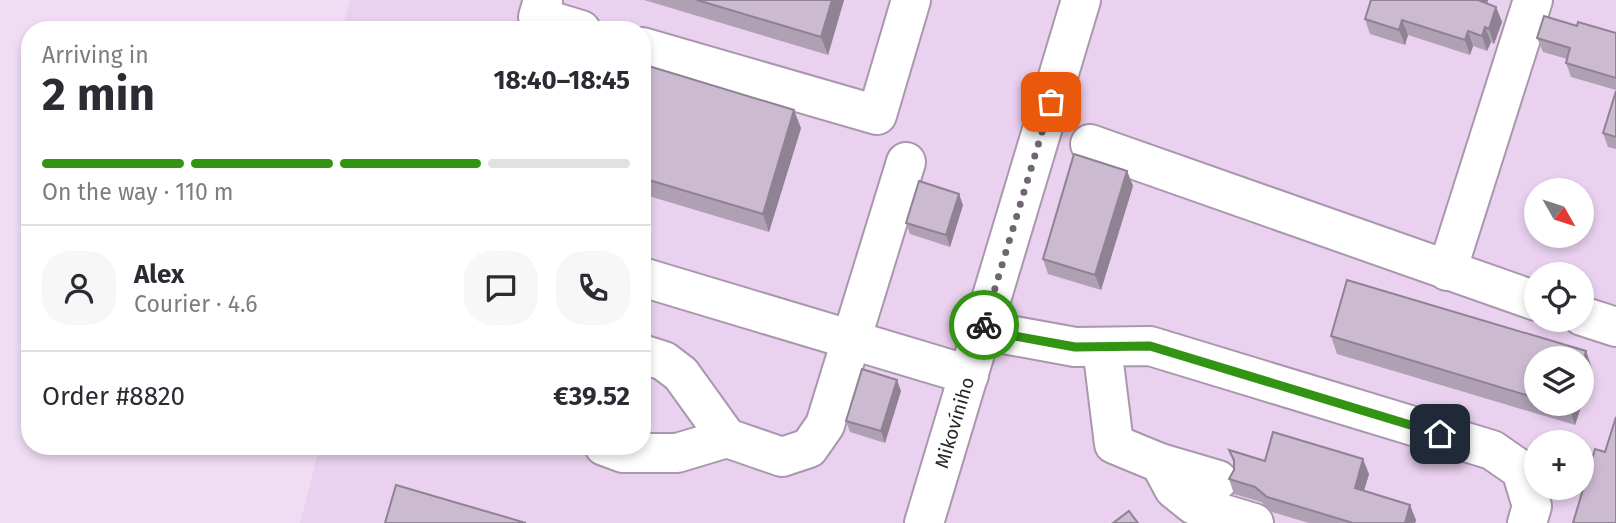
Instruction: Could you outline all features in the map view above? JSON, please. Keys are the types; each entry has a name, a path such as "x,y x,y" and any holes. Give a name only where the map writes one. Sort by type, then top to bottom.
{"street":[{"path":"543,0 538,18 549,21"},
{"path":"651,50 877,115 911,0"},
{"name":"Mikovíniho","path":"925,523 1081,0"},
{"path":"1447,271 1533,0"},
{"path":"1090,144 1524,297"},
{"path":"651,357 664,361 681,374 727,438 782,457 809,448 825,425 906,162"},
{"path":"651,280 969,375"},
{"path":"1594,320 1616,327"},
{"path":"982,330 1075,347 1150,346 1492,450 1521,470 1532,506 1527,523"},
{"path":"1102,347 1114,444 1160,463 1218,480"},
{"path":"651,453 677,453 727,438"},
{"path":"1160,463 1174,489 1194,505 1254,523"}],"shaded area":[{"path":"350,0 1616,0 1616,523 300,523 318,455 651,455 651,21 344,21"}],"building":[{"path":"697,0 832,0 821,37"},
{"path":"1371,0 1478,0 1496,7 1489,29 1485,27 1482,36 1468,31 1465,40 1402,20 1399,30 1365,19"},
{"path":"1544,16 1577,26 1578,22 1616,33 1616,78 1566,63 1570,48 1537,38"},
{"path":"651,67 794,110 763,214 651,181"},
{"path":"1616,91 1616,137 1603,133"},
{"path":"1074,154 1127,171 1095,275 1043,259"},
{"path":"919,181 959,194 946,235 906,223"},
{"path":"1347,280 1569,346 1524,346 1524,394 1331,336"},
{"path":"862,369 897,380 881,431 846,421"},
{"path":"1616,417 1616,523 1573,523 1580,500 1594,500 1595,449 1605,452"},
{"path":"1273,432 1363,459 1355,488 1410,505 1405,523 1353,523 1267,497 1255,487 1229,479 1234,470 1234,460 1229,450 1265,461"},
{"path":"396,485 526,523 385,523"},
{"path":"1129,511 1138,523 1113,523"}],"way so far":[{"path":"984,325 1051,102"}],"route":[{"path":"984,325 982,330 1007,337 1075,347 1150,346 1440,434"}]}
